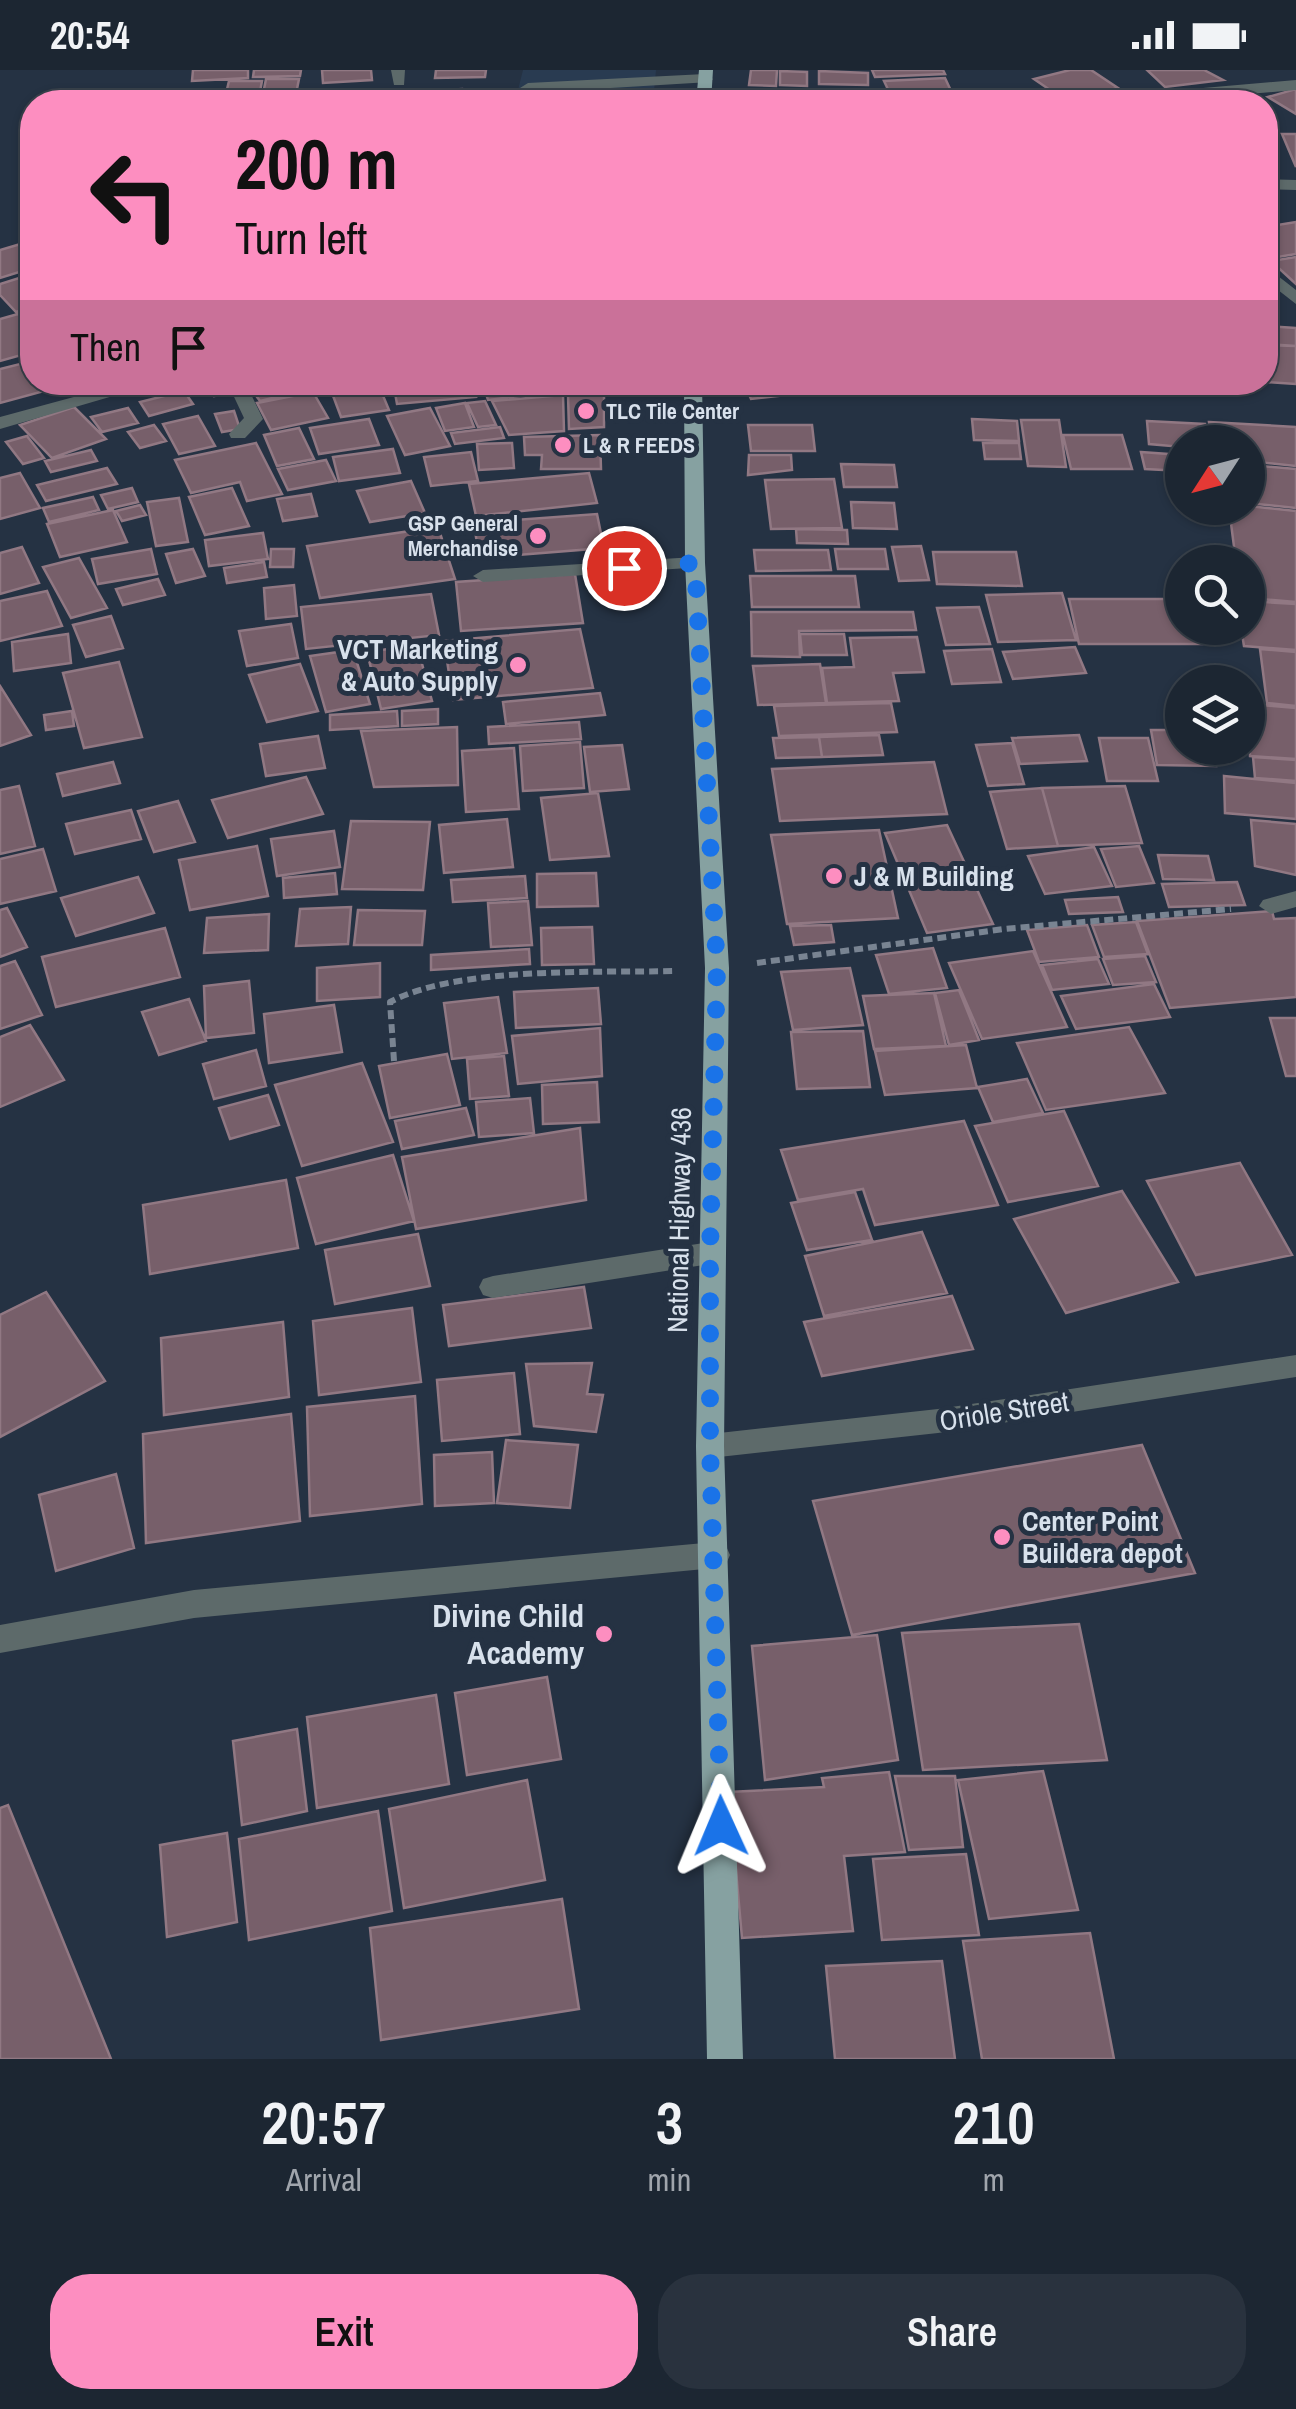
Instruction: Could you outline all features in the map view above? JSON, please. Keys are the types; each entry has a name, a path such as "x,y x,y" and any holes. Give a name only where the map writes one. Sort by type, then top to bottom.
{"main road":[{"name":"National Highway 436","path":"693,395 695,563 717,968 710,1446 716,1554 725,2059"}],"street":[{"path":"1242,70 1273,87"},
{"path":"528,88 705,75"},
{"path":"1238,90 1296,85"},
{"path":"0,423 104,395"},
{"path":"238,434 254,420 242,395"},
{"path":"483,576 695,563"},
{"path":"1272,906 1296,899"},
{"path":"493,1287 710,1253"},
{"name":"Oriole Street","path":"710,1446 938,1421 1296,1366"},
{"path":"0,1639 194,1604 716,1554"}],"path":[{"path":"394,1061 390,1002 404,992 453,983 717,968 1004,930 1272,906"}],"shaded area":[{"path":"523,70 656,70 654,90 518,90"}],"building":[{"path":"193,70 248,70 248,78 192,81"},
{"path":"254,70 301,70 300,76 253,77"},
{"path":"322,70 371,70 372,80 323,83"},
{"path":"436,70 486,70 485,77 435,78"},
{"path":"751,70 777,70 776,86 749,85"},
{"path":"872,70 943,70 945,74 875,77"},
{"path":"1070,70 1091,70 1118,88 1050,90 1034,79"},
{"path":"1147,70 1204,70 1223,80 1165,87"},
{"path":"780,71 807,72 807,86 780,85"},
{"path":"819,71 868,73 868,85 819,84"},
{"path":"945,78 951,90 888,90 884,81"},
{"path":"266,79 299,79 297,90 264,90"},
{"path":"229,81 262,81 260,90 227,90"},
{"path":"1296,89 1296,114 1278,103 1278,94"},
{"path":"1282,134 1296,134 1296,167"},
{"path":"1296,222 1296,254 1278,257 1278,225"},
{"path":"20,244 20,272 0,278 0,250"},
{"path":"1296,257 1296,284 1278,267 1278,260"},
{"path":"20,278 20,311 16,312 0,295 0,284"},
{"path":"20,317 20,355 0,361 0,319"},
{"path":"1278,327 1296,328 1296,346 1278,345"},
{"path":"1278,345 1296,346 1296,384 1278,383"},
{"path":"20,364 20,395 29,395 0,403 0,369"},
{"path":"187,395 193,404 149,416 140,402"},
{"path":"256,395 285,395 260,401"},
{"path":"315,395 328,418 271,430 257,403"},
{"path":"333,395 383,395 389,410 341,417"},
{"path":"395,395 476,397 397,404"},
{"path":"486,395 519,396 488,400"},
{"path":"563,395 564,431 509,435 492,401"},
{"name":"TLC Tile Center","path":"568,395 604,395 604,427 569,429"},
{"path":"749,395 787,395 751,399"},
{"path":"485,401 496,425 478,427 467,403"},
{"path":"465,403 474,427 445,431 436,408"},
{"path":"74,407 106,439 52,458 20,425"},
{"path":"128,408 138,423 102,432 91,417"},
{"path":"430,408 450,446 405,455 387,416"},
{"path":"234,411 240,429 222,432 215,414"},
{"path":"198,416 215,446 179,454 163,424"},
{"path":"369,419 379,445 319,454 310,428"},
{"path":"972,419 1017,421 1019,441 974,440"},
{"path":"1021,420 1059,420 1066,467 1028,466"},
{"path":"1147,421 1205,424 1165,425 1165,445 1149,444"},
{"path":"1209,422 1261,425 1209,425"},
{"path":"154,425 166,441 140,448 128,432"},
{"path":"748,425 812,425 815,451 751,451"},
{"path":"1265,425 1296,427 1296,466 1265,463"},
{"path":"500,427 504,438 455,444 451,433"},
{"path":"299,428 314,459 277,466 264,435"},
{"name":"L & R FEEDS","path":"600,435 601,469 541,469 542,455 525,455 524,437"},
{"path":"1063,435 1122,435 1132,469 1071,469"},
{"path":"27,436 44,458 23,464 6,442"},
{"path":"256,443 282,494 247,501 240,482 191,493 175,460"},
{"path":"512,443 514,468 479,470 477,444"},
{"path":"983,443 1019,443 1021,459 985,459"},
{"path":"393,449 400,473 339,481 333,457"},
{"path":"91,450 97,461 51,472 45,461"},
{"path":"471,452 478,481 431,486 424,457"},
{"path":"1141,452 1165,454 1165,470 1145,469"},
{"path":"749,455 791,455 792,470 748,475"},
{"path":"326,460 336,481 288,490 278,469"},
{"path":"841,464 894,465 897,487 844,487"},
{"path":"1265,466 1296,469 1296,508 1265,505"},
{"path":"107,468 117,484 46,501 37,485"},
{"path":"20,473 40,508 0,519 0,478"},
{"path":"589,473 597,503 476,516 469,484"},
{"path":"834,479 842,528 771,529 765,480"},
{"path":"411,481 425,513 370,522 357,491"},
{"path":"132,488 138,502 108,509 101,495"},
{"path":"232,488 249,526 205,535 189,497"},
{"path":"311,494 317,516 283,521 277,499"},
{"path":"93,497 99,510 49,522 43,508"},
{"path":"179,498 188,542 156,546 147,502"},
{"path":"851,502 894,503 897,529 853,528"},
{"path":"140,505 146,515 122,521 116,511"},
{"path":"1265,508 1296,511 1296,602 1265,599 1265,545 1234,545 1231,525 1265,525"},
{"path":"113,510 127,542 60,557 47,524"},
{"name":"GSP General Merchandise","path":"597,514 604,548 479,558 474,523"},
{"path":"438,527 455,579 320,598 307,546"},
{"path":"796,529 847,530 848,544 797,543"},
{"path":"263,533 268,559 209,566 205,540"},
{"path":"921,546 929,580 899,581 892,547"},
{"path":"22,547 39,583 0,594 0,553"},
{"path":"151,549 157,574 98,584 92,559"},
{"path":"193,549 205,576 176,583 166,554"},
{"path":"271,549 294,549 293,567 270,567"},
{"path":"835,549 885,549 888,569 838,569"},
{"path":"754,550 828,550 831,570 756,571"},
{"path":"933,552 1016,552 1022,586 937,584"},
{"path":"79,558 107,608 71,618 43,567"},
{"path":"264,562 267,577 227,583 224,568"},
{"path":"575,574 583,623 461,631 456,582"},
{"path":"750,576 855,576 859,607 752,607"},
{"path":"158,579 165,595 123,605 116,589"},
{"path":"294,585 297,616 266,619 264,588"},
{"path":"47,591 62,626 0,641 0,601"},
{"path":"1062,593 1076,640 998,642 986,595"},
{"path":"431,594 439,635 306,649 301,607"},
{"path":"1069,599 1165,599 1165,644 1079,644"},
{"path":"1265,602 1296,604 1296,650 1244,646 1265,645"},
{"path":"979,607 990,644 946,645 937,608"},
{"path":"751,612 913,612 916,630 799,631 800,657 752,656"},
{"path":"111,616 123,648 86,657 73,625"},
{"path":"291,624 298,658 247,666 239,631"},
{"name":"VCT Marketing & Auto Supply","path":"580,629 593,688 453,700 444,641"},
{"path":"68,634 71,663 14,671 12,642"},
{"path":"800,634 844,634 847,655 802,655"},
{"path":"917,637 924,672 893,673 899,701 827,703 822,668 854,667 850,638"},
{"path":"417,645 432,701 381,709 367,652"},
{"path":"1075,647 1086,673 1013,679 1003,652"},
{"path":"992,649 1001,682 952,684 944,651"},
{"path":"1260,649 1296,652 1296,706 1267,703"},
{"path":"353,650 370,704 326,712 310,656"},
{"path":"119,662 142,737 84,748 63,673"},
{"path":"300,664 318,711 267,722 249,675"},
{"path":"820,664 826,703 758,705 753,666"},
{"path":"0,686 31,735 0,746"},
{"path":"600,693 605,715 506,724 503,702"},
{"path":"891,703 897,732 779,736 774,706"},
{"path":"1265,705 1296,708 1296,759 1265,757"},
{"path":"438,709 438,724 402,726 402,711"},
{"path":"72,711 74,726 46,730 44,715"},
{"path":"397,711 398,726 330,730 330,715"},
{"path":"579,722 581,739 489,744 488,727"},
{"path":"457,727 458,785 374,787 361,731"},
{"path":"1151,730 1165,730 1165,765 1216,766 1157,765"},
{"path":"879,735 883,755 822,757 819,737"},
{"path":"1079,735 1087,761 1020,764 1012,738"},
{"path":"318,736 325,768 266,776 260,744"},
{"path":"819,737 822,757 776,758 773,738"},
{"path":"1099,738 1148,738 1158,781 1107,781"},
{"path":"580,742 584,788 523,791 520,746"},
{"path":"1012,743 1024,784 988,786 976,745"},
{"path":"622,745 629,789 590,792 584,747"},
{"path":"514,748 519,809 466,812 462,751"},
{"path":"1265,758 1296,760 1296,781 1255,778 1254,765 1265,765"},
{"path":"113,762 120,783 63,796 57,774"},
{"path":"934,762 947,814 780,821 772,769"},
{"path":"1224,776 1296,783 1296,819 1225,813"},
{"path":"306,777 323,814 228,838 212,800"},
{"path":"19,786 35,846 0,854 0,790"},
{"path":"1125,786 1142,843 1058,846 1042,788"},
{"path":"1042,788 1058,846 1007,849 990,792"},
{"path":"598,793 609,856 550,860 541,798"},
{"path":"178,801 195,842 154,852 138,811"},
{"path":"131,810 141,839 75,854 66,824"},
{"path":"507,819 513,867 444,873 439,825"},
{"path":"1251,820 1296,824 1296,875 1255,866"},
{"path":"351,821 430,822 423,890 342,889"},
{"path":"947,825 993,924 927,933 885,833"},
{"name":"J & M Building","path":"879,830 898,918 787,924 771,835"},
{"path":"334,831 340,867 277,876 271,839"},
{"path":"257,846 268,896 190,910 179,860"},
{"path":"1139,846 1154,883 1116,887 1101,849"},
{"path":"1094,847 1112,886 1045,894 1028,856"},
{"path":"43,849 56,891 0,904 0,859"},
{"path":"1158,855 1208,856 1214,880 1163,879"},
{"path":"335,873 337,894 284,898 283,878"},
{"path":"596,873 598,906 537,907 537,874"},
{"path":"525,876 527,898 453,902 451,880"},
{"path":"138,877 154,913 76,936 61,898"},
{"path":"1237,882 1245,905 1169,907 1162,884"},
{"path":"1118,897 1123,912 1069,914 1065,900"},
{"path":"528,901 532,945 491,947 488,903"},
{"path":"351,907 348,944 296,946 300,909"},
{"path":"7,908 27,947 0,957 0,910"},
{"path":"358,910 425,911 422,945 354,945"},
{"path":"1272,911 1274,919 1296,918 1296,997 1170,1008 1137,921"},
{"path":"269,914 268,950 204,953 207,918"},
{"path":"1136,922 1148,954 1104,957 1092,925"},
{"path":"831,925 834,942 794,945 790,926"},
{"path":"1087,925 1099,957 1039,962 1027,930"},
{"path":"592,927 594,964 542,965 541,928"},
{"path":"165,928 180,977 56,1007 42,957"},
{"path":"933,948 947,988 889,994 876,955"},
{"path":"529,949 530,964 431,970 431,955"},
{"path":"1033,951 1067,1027 982,1039 949,963"},
{"path":"1145,956 1156,982 1113,985 1103,959"},
{"path":"1098,959 1109,984 1052,990 1042,965"},
{"path":"15,961 42,1015 0,1029 0,966"},
{"path":"380,963 380,997 317,1001 317,968"},
{"path":"850,968 863,1025 793,1030 781,972"},
{"path":"249,981 254,1033 206,1038 204,986"},
{"path":"1154,984 1170,1017 1076,1029 1061,996"},
{"path":"598,988 601,1024 516,1028 514,992"},
{"path":"959,990 979,1040 949,1045 935,993"},
{"path":"934,993 946,1046 874,1049 863,996"},
{"path":"498,997 507,1053 452,1059 444,1003"},
{"path":"189,999 206,1041 159,1055 142,1012"},
{"path":"334,1005 342,1052 269,1063 264,1014"},
{"path":"1270,1018 1296,1018 1296,1076 1286,1076"},
{"path":"30,1025 64,1080 0,1107 0,1037"},
{"path":"1129,1027 1165,1093 1046,1110 1017,1043"},
{"path":"600,1028 602,1076 518,1084 512,1036"},
{"path":"863,1031 870,1087 797,1089 791,1032"},
{"path":"966,1045 977,1088 885,1095 875,1051"},
{"path":"256,1050 266,1086 214,1099 203,1064"},
{"path":"447,1054 460,1105 390,1118 379,1066"},
{"path":"504,1056 509,1096 470,1099 467,1059"},
{"path":"362,1063 393,1142 302,1166 275,1085"},
{"path":"1027,1079 1043,1113 993,1122 978,1087"},
{"path":"597,1082 599,1122 543,1124 542,1085"},
{"path":"268,1095 279,1125 230,1139 219,1108"},
{"path":"530,1098 534,1133 479,1137 476,1102"},
{"path":"466,1108 474,1135 402,1149 395,1121"},
{"path":"1064,1111 1098,1186 1008,1202 975,1126"},
{"path":"964,1121 998,1205 875,1225 863,1189 798,1200 781,1150"},
{"path":"580,1128 586,1200 416,1229 402,1157"},
{"path":"393,1155 414,1221 316,1244 297,1178"},
{"path":"1240,1163 1292,1255 1196,1275 1147,1181"},
{"path":"286,1180 298,1248 150,1274 143,1205"},
{"path":"1122,1191 1178,1282 1066,1313 1014,1219"},
{"path":"855,1192 872,1240 807,1250 791,1203"},
{"path":"922,1232 947,1293 824,1316 805,1256"},
{"path":"418,1234 430,1286 335,1304 325,1250"},
{"path":"584,1287 591,1328 449,1346 443,1305"},
{"path":"46,1292 105,1381 0,1437 0,1315"},
{"path":"952,1296 973,1349 822,1376 804,1322"},
{"path":"412,1308 421,1382 319,1395 313,1321"},
{"path":"283,1322 289,1397 164,1415 161,1338"},
{"path":"592,1363 587,1394 603,1395 596,1432 534,1426 526,1364"},
{"path":"514,1373 520,1434 442,1441 437,1380"},
{"path":"415,1396 422,1504 310,1516 307,1407"},
{"path":"291,1414 300,1521 146,1543 143,1434"},
{"path":"506,1440 578,1445 570,1508 497,1503"},
{"name":"Center Point Buildera depot","path":"1142,1445 1195,1573 852,1635 813,1501"},
{"path":"492,1452 494,1503 435,1506 434,1455"},
{"path":"116,1474 134,1548 56,1571 39,1495"},
{"path":"1079,1624 1107,1760 923,1770 902,1633"},
{"path":"877,1635 898,1760 765,1780 752,1646"},
{"path":"547,1677 561,1759 467,1775 455,1693"},
{"path":"436,1695 449,1784 317,1808 307,1717"},
{"path":"297,1729 307,1811 242,1825 233,1741"},
{"path":"1043,1771 1078,1910 989,1919 958,1780"},
{"path":"889,1772 905,1852 844,1856 853,1931 742,1938 729,1792 824,1787 822,1778"},
{"path":"895,1776 955,1776 963,1847 909,1850"},
{"path":"527,1780 545,1880 404,1908 389,1809"},
{"path":"8,1805 111,2059 0,2059 0,1808"},
{"path":"378,1811 392,1911 249,1940 239,1839"},
{"path":"227,1833 237,1922 167,1937 160,1845"},
{"path":"966,1854 979,1935 882,1940 873,1859"},
{"path":"562,1899 579,2009 381,2040 370,1928"},
{"path":"1090,1933 1114,2059 982,2059 963,1941"},
{"path":"942,1961 955,2059 835,2059 826,1966"}],"place":[{"name":"TLC Tile Center","path":"586,411"},
{"name":"L & R FEEDS","path":"563,445"},
{"name":"GSP General Merchandise","path":"538,536"},
{"name":"VCT Marketing & Auto Supply","path":"518,665"},
{"name":"J & M Building","path":"834,876"},
{"name":"Center Point Buildera depot","path":"1002,1537"},
{"name":"Divine Child Academy","path":"604,1634"}],"route":[{"path":"624,568 695,563 717,968 710,1446 721,1826"}]}
